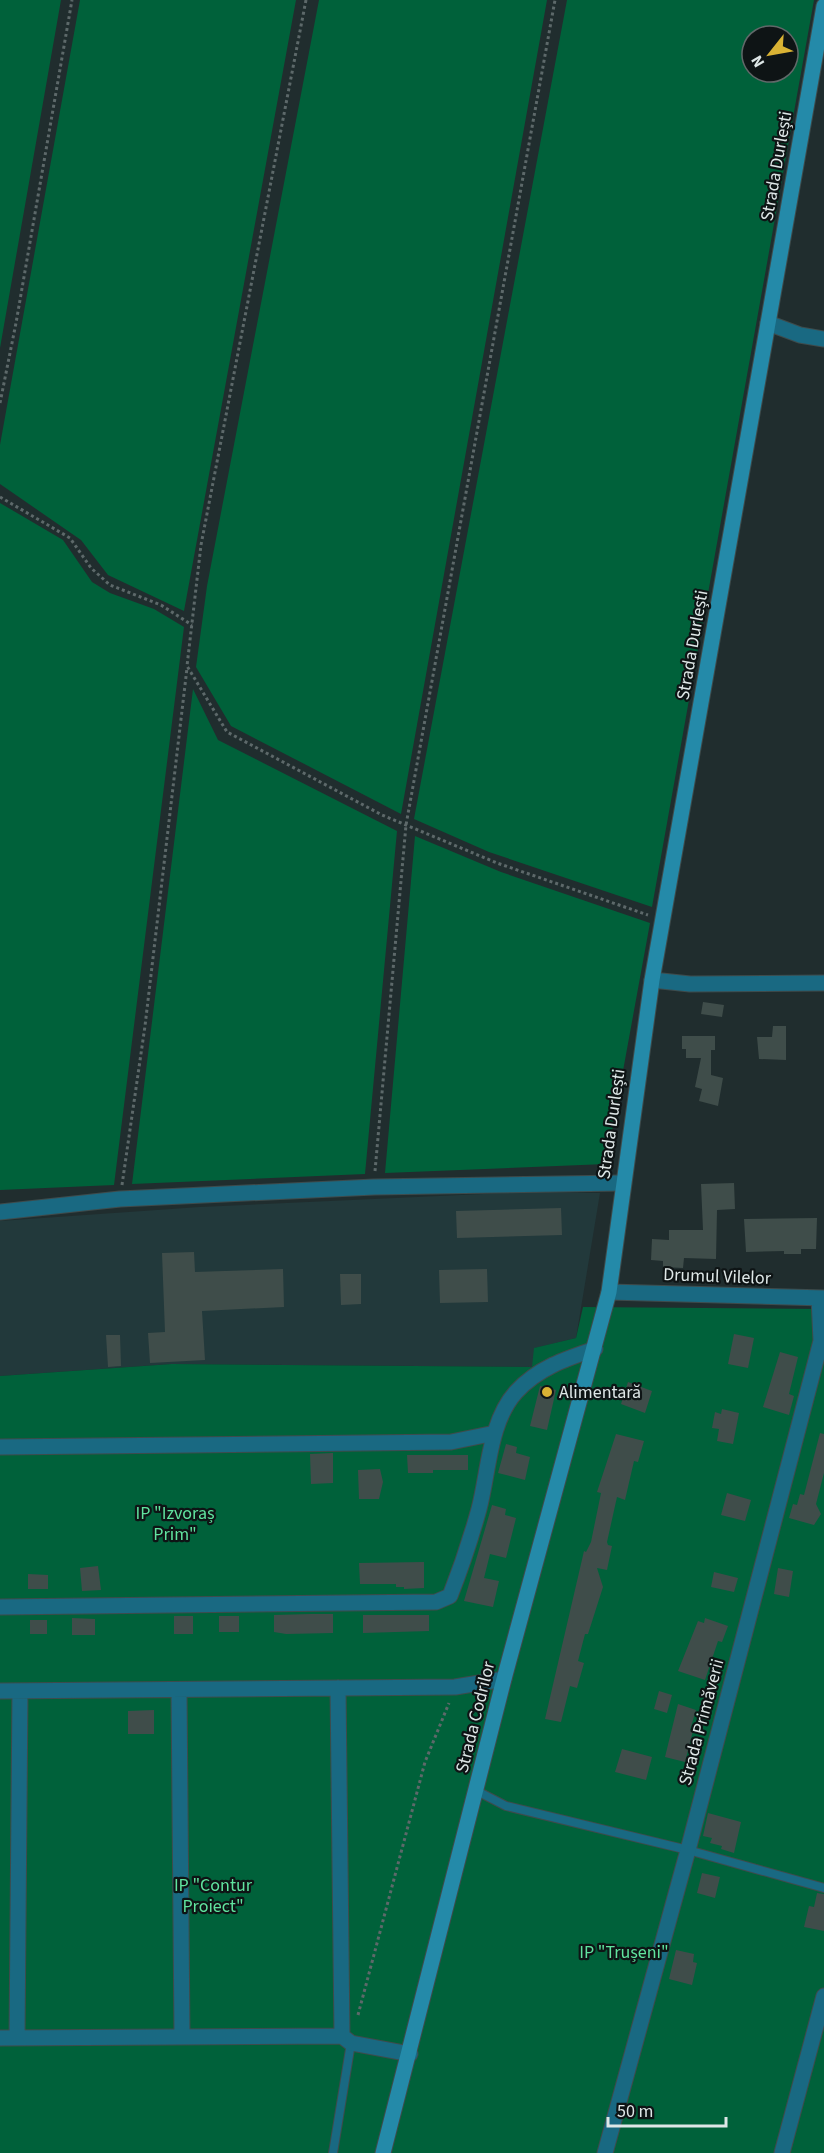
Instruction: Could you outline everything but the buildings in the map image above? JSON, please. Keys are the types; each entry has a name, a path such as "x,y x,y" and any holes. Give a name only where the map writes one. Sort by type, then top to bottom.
{"street":[{"name":"Strada Durlești","path":"609,1292 622,1183 652,980 824,6"},
{"path":"768,323 824,339"},
{"path":"652,980 690,984 824,983"},
{"path":"0,1212 120,1199 374,1187 622,1183"},
{"name":"Drumul Vilelor","path":"609,1292 821,1298"},
{"name":"Strada Codrilor","path":"383,2153 504,1679 609,1292"},
{"name":"Strada Primăverii","path":"605,2153 688,1850 821,1341 821,1298"},
{"path":"0,1607 436,1602 450,1596 479,1509 495,1433 515,1393 533,1376 555,1362 594,1348"},
{"path":"0,1447 451,1442 495,1433"},
{"path":"0,1690 455,1687 504,1679"},
{"path":"338,1688 346,2039"},
{"path":"179,1690 182,2036"},
{"path":"17,2038 20,1691"},
{"path":"782,2153 824,1996"},
{"path":"0,2038 182,2036 346,2039 410,2054"}],"lane":[{"path":"477,1791 506,1806 688,1850 824,1888"},
{"path":"333,2153 346,2039"}],"path":[{"path":"0,403 72,0"},
{"path":"120,1199 145,1026 201,545 306,0"},
{"path":"374,1187 406,825 555,0"},
{"path":"0,497 70,538 91,568 110,585 161,605 192,625"},
{"path":"187,666 227,732 382,815 497,863 664,920"},
{"path":"346,2039 425,1761 455,1687"}],"shaded area":[{"path":"524,1192 600,1193 576,1338 535,1348 533,1367 172,1364 0,1376 0,1221 200,1207"}],"green space":[{"path":"0,0 61,0 0,348"},
{"path":"80,0 296,0 184,611 108,575 81,540 0,484 0,445"},
{"path":"319,0 547,0 401,814 231,726 196,667 207,586"},
{"path":"567,0 814,0 800,78 800,24 740,24 740,84 799,84 652,907 489,852 414,819"},
{"path":"0,503 63,540 92,582 110,593 154,609 184,627 114,1185 0,1190"},
{"path":"193,689 218,740 397,831 365,1174 132,1184"},
{"path":"415,836 501,872 650,923 606,1164 385,1173"},
{"path":"583,1307 824,1309 824,2153 0,2153 0,1376 172,1364 532,1367 534,1348 576,1338"}],"place":[{"name":"Alimentară","path":"547,1392"}],"park label":[{"name":"IP \"Izvoraș Prim\"","path":"175,1523"},
{"name":"IP \"Contur Proiect\"","path":"213,1895"},
{"name":"IP \"Trușeni\"","path":"624,1952"}]}
